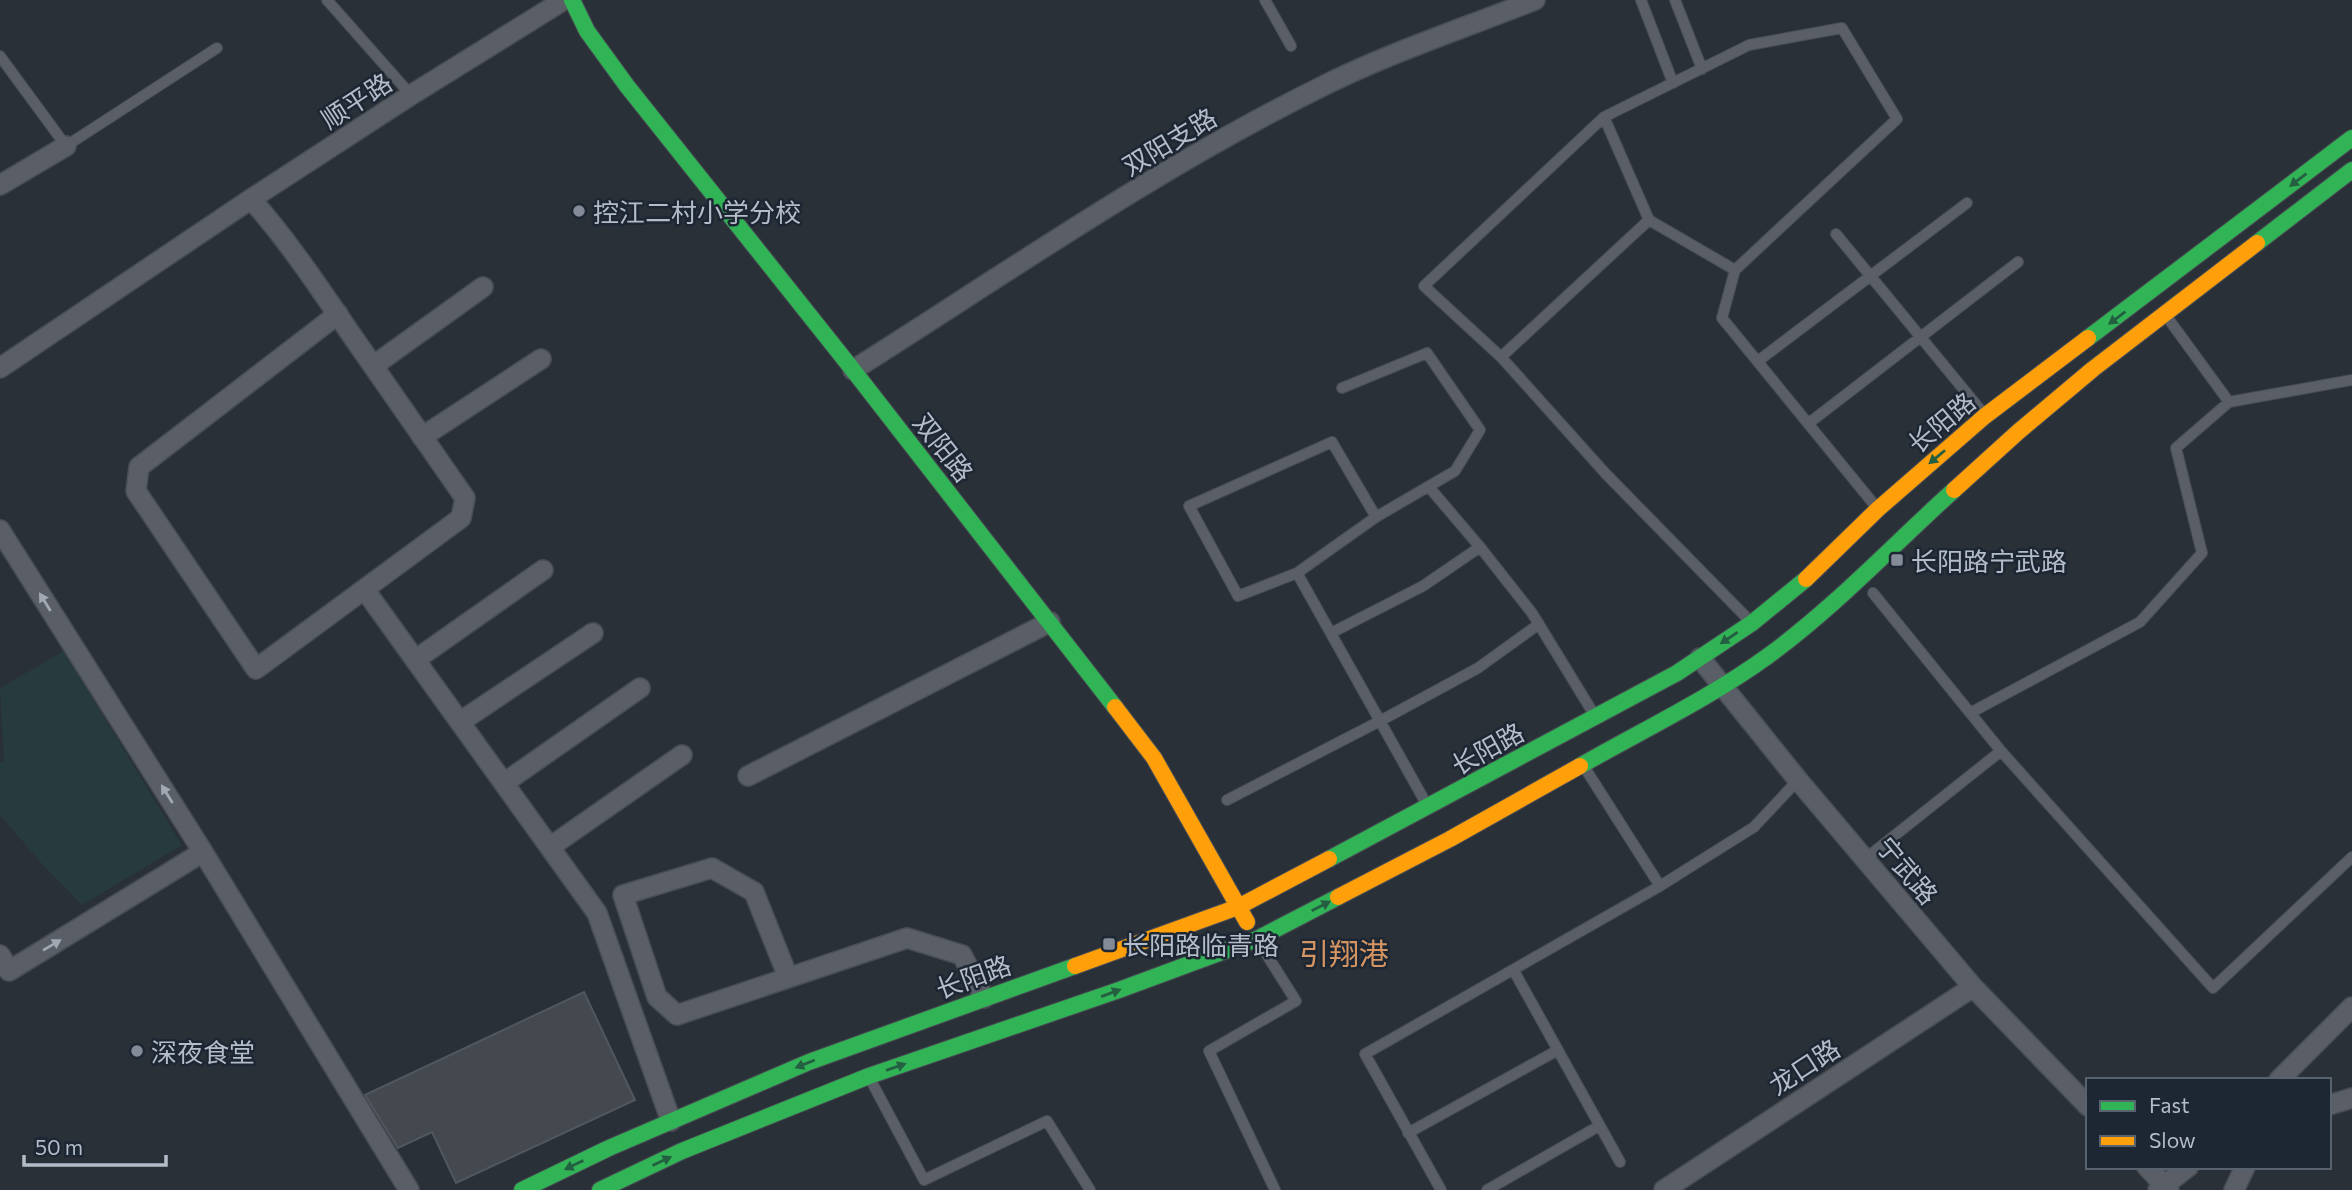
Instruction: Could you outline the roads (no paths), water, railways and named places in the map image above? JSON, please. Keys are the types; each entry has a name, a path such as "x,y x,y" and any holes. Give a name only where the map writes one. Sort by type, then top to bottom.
{"main road":[{"name":"双阳路","path":"572,0 587,32 627,86 853,370 1154,758 1257,939"},
{"name":"长阳路","path":"522,1190 671,1121 809,1062 1238,906 1429,808 1677,673 1752,623 1814,573 1878,509 1985,416 2352,138"},
{"path":"600,1190 694,1146 869,1076 1257,939 1450,839 1722,687 1768,656 1822,612 2018,432 2164,313 2352,170"}],"street":[{"name":"顺平路","path":"0,368 251,199 564,0"},
{"name":"双阳支路","path":"853,370 1198,152 1252,122 1360,69 1535,0"},
{"path":"0,185 66,146"},
{"path":"251,199 279,231 338,314 465,498 461,518 257,670 136,491 139,467 338,314"},
{"path":"373,366 483,287"},
{"path":"422,437 541,359"},
{"path":"0,530 203,852 409,1190"},
{"path":"415,660 543,570"},
{"path":"365,590 597,914 671,1121"},
{"path":"748,776 1050,622"},
{"path":"460,722 593,633"},
{"name":"宁武路","path":"1700,658 1798,780 1973,987 2086,1104"},
{"path":"504,783 640,688"},
{"path":"550,847 682,755"},
{"path":"0,955 9,971 203,852"},
{"path":"788,977 754,892 712,868 622,895 657,997 677,1015 907,938 962,955 984,998"},
{"name":"龙口路","path":"1664,1190 1973,987"},
{"path":"2280,1078 2352,1007"},
{"path":"2331,1104 2352,1098"},
{"path":"2149,1169 2163,1188 2186,1169"},
{"path":"2234,1190 2244,1169"}],"lane":[{"path":"327,0 411,95"},
{"path":"1265,0 1291,46"},
{"path":"1641,0 1673,83"},
{"path":"1675,0 1702,69"},
{"path":"1752,623 1606,474 1501,357 1424,286 1604,117 1749,45 1842,28 1897,119 1735,270 1721,318 1878,509"},
{"path":"0,56 66,146 217,48"},
{"path":"1604,117 1649,220 1735,270"},
{"path":"1758,361 1967,203"},
{"path":"1501,357 1649,220"},
{"path":"1836,234 1985,416"},
{"path":"1809,423 2018,262"},
{"path":"2164,313 2229,402"},
{"path":"1342,388 1427,353 1480,430 1455,471 1376,517 1297,573 1238,596 1189,506 1332,442 1376,517"},
{"path":"1970,713 2140,622 2202,553 2176,448 2229,402 2352,380"},
{"path":"1429,487 1480,547 1539,624 1595,717"},
{"path":"1331,633 1423,586 1480,547"},
{"path":"1297,573 1429,808"},
{"path":"1873,593 2001,751 2213,988 2352,857"},
{"path":"1227,800 1478,668 1539,624"},
{"path":"1865,859 2001,751"},
{"path":"1583,765 1660,886"},
{"path":"1441,1190 1365,1054 1660,886 1754,827 1798,780"},
{"path":"1257,939 1296,1001 1209,1051 1275,1190"},
{"path":"1514,971 1620,1162"},
{"path":"1408,1133 1558,1050"},
{"path":"869,1076 924,1180 1047,1121 1090,1190"},
{"path":"1487,1190 1599,1126"}],"place":[{"name":"控江二村小学分校","path":"579,211"},
{"name":"长阳路宁武路","path":"1897,560"},
{"name":"长阳路临青路","path":"1109,944"},
{"name":"深夜食堂","path":"137,1051"}],"district":[{"name":"引翔港","path":"1344,952"}]}
